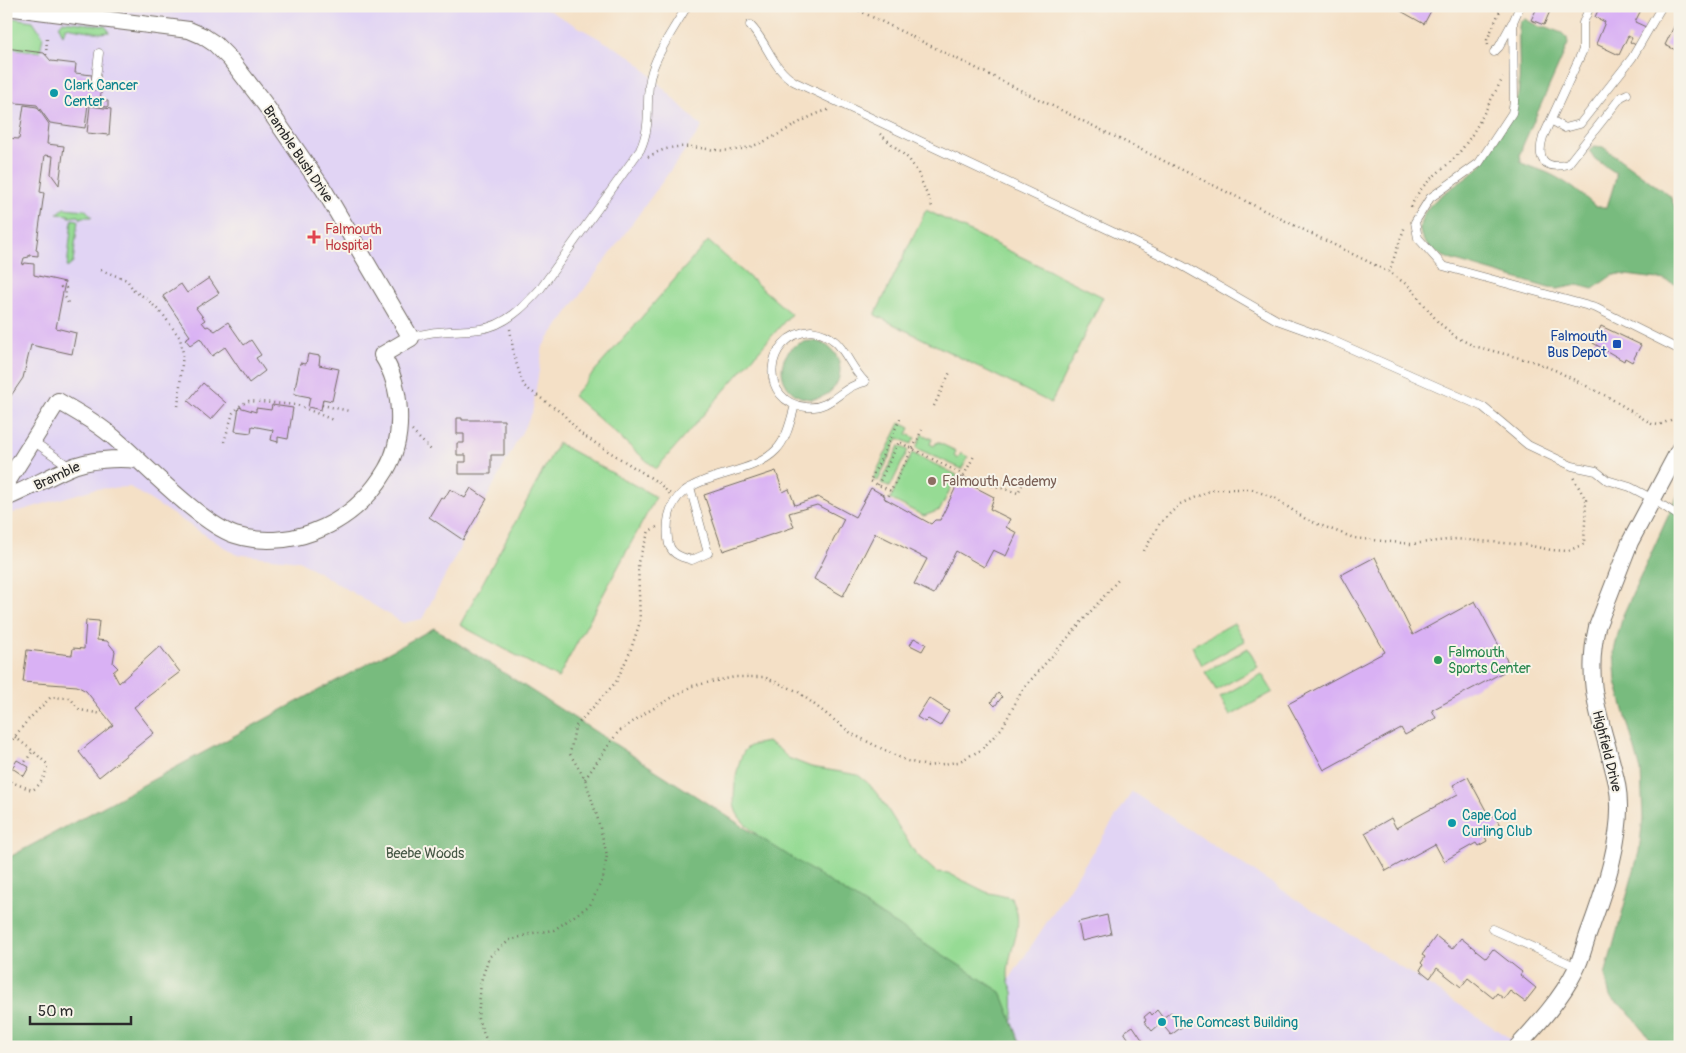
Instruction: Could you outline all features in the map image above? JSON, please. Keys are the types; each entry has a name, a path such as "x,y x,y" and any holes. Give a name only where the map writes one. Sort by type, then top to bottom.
{"street":[{"name":"Bramble Bush Drive","path":"6,7 127,21 196,32 215,44 230,59 324,190 411,338"},
{"path":"138,460 200,514 234,535 272,540 300,537 319,530 336,522 359,506 375,489 388,468 395,446 398,409 395,381 382,355 411,338"},
{"name":"Bramble","path":"8,479 58,401 119,442 138,460"},
{"name":"Highfield Drive","path":"1517,1047 1537,1026 1577,967 1602,897 1619,817 1617,784 1600,724 1592,681 1594,641 1597,627 1630,542 1680,448"},
{"name":"Bramble","path":"6,498 27,490 70,467 122,459 138,460"}],"lane":[{"path":"411,338 430,332 486,328 521,309 541,288 640,150 647,135 649,86 652,70 686,6"},
{"path":"1494,52 1499,47 1520,6"},
{"path":"1590,6 1583,23 1583,50 1540,148 1541,158 1548,165 1568,164 1621,97 1627,94"},
{"path":"1551,120 1565,128 1580,124 1632,58 1662,6"},
{"path":"1513,22 1514,102 1512,114 1479,163 1430,198 1415,222 1418,238 1428,252 1443,266 1596,308 1680,350"},
{"path":"750,25 761,37 772,59 783,74 795,82 1145,247 1276,320 1328,338 1482,406 1528,445 1565,462 1587,467 1600,473 1607,480 1630,487 1653,499 1680,517"},
{"path":"95,86 100,53"},
{"path":"811,331 822,332 840,344 850,365 865,382 855,384 823,406 814,408 795,405 783,396 775,384 772,369 776,354 784,342 796,334 811,331"},
{"path":"690,487 708,553 692,560 674,553 669,545 668,521 676,500 690,487 765,459 777,450 784,440 795,405"},
{"path":"33,441 70,467"},
{"path":"1492,929 1577,967"}],"path":[{"path":"850,6 1389,272 1410,287 1445,329 1465,342 1557,371 1610,398 1652,424 1659,425 1680,416"},
{"path":"1494,52 1488,45 1487,40 1502,6"},
{"path":"46,55 47,38"},
{"path":"1409,212 1415,197 1423,185 1462,149 1504,77 1504,72"},
{"path":"645,159 674,146 740,150 770,140 820,112 844,105"},
{"path":"868,117 880,135 909,159 918,173 933,209"},
{"path":"1389,272 1406,222"},
{"path":"101,270 126,280 134,291 146,298 164,316 180,338 183,353 178,407"},
{"path":"63,282 61,287 66,288 65,297 68,303"},
{"path":"507,318 514,356 524,386 563,414 581,434 659,483 676,500"},
{"path":"934,406 951,370"},
{"path":"224,442 233,413 242,404 249,401 297,405 333,420"},
{"path":"322,405 349,411"},
{"path":"891,491 870,481 900,419"},
{"path":"406,428 431,450"},
{"path":"886,500 922,430"},
{"path":"878,485 899,442 964,475 974,456"},
{"path":"1144,551 1160,523 1180,504 1214,489 1252,489 1276,499 1307,520 1354,538 1411,544 1456,539 1527,545 1568,551 1584,544 1586,500 1565,462"},
{"path":"968,481 975,480 1018,493 1024,481 1011,474"},
{"path":"489,1047 478,1019 481,981 489,957 510,940 533,933 554,930 590,905 603,878 607,856 585,779 570,754 575,727 616,682 630,652 640,622 638,562 650,531 668,521"},
{"path":"585,779 618,732 646,712 692,686 735,677 764,677 797,691 852,734 907,761 928,766 958,762 981,750 1002,728 1023,689 1118,578"},
{"path":"6,748 27,721 51,697 70,698 80,710 102,714"},
{"path":"6,780 32,790 37,788 47,771 47,764 44,759 15,737"},
{"path":"6,741 9,744"},
{"path":"25,762 33,750"}],"shaded area":[{"name":"Falmouth Hospital","path":"6,6 541,6 632,57 702,127 543,346 532,413 422,619 403,623 300,561 235,554 130,487 94,489 6,515"},
{"path":"1132,792 1514,1041 1509,1047 1022,1047 1001,992"}],"green space":[{"path":"6,17 33,21 43,36 40,52 6,48"},
{"path":"1525,19 1540,27 1547,27 1562,33 1567,38 1568,44 1523,145 1520,154 1521,162 1562,181 1596,207 1607,207 1616,173 1595,159 1589,150 1594,146 1603,147 1670,196 1676,209 1680,211 1680,286 1666,280 1618,274 1611,276 1593,289 1578,285 1557,289 1549,288 1449,259 1434,251 1422,238 1420,227 1422,217 1435,201 1482,164 1512,112 1519,88 1519,27 1520,21"},
{"path":"63,21 105,26 110,32 100,33 66,27 63,35 59,26"},
{"path":"64,208 86,210 92,217 82,217 81,219 79,216 69,217 69,215 57,214"},
{"path":"926,210 1103,297 1051,403 875,315"},
{"path":"72,219 78,220 73,263 67,268"},
{"path":"708,241 791,314 656,469 573,396"},
{"path":"805,341 817,341 832,349 840,364 840,376 832,391 817,399 805,399 790,391 782,376 782,364 790,349"},
{"path":"900,423 910,428 907,434 915,438 911,444 898,438 878,481 873,479"},
{"path":"922,434 932,439 930,444 934,446 937,442 956,451 954,456 958,459 961,453 968,457 962,469 916,448"},
{"path":"558,443 656,497 558,678 460,625"},
{"path":"899,446 908,450 890,487 881,483"},
{"path":"912,453 957,475 940,510 924,516 890,499"},
{"path":"1680,490 1680,1047 1657,1047 1627,1010 1610,997 1605,975 1639,852 1643,818 1641,771 1616,681 1614,651 1623,615"},
{"path":"1234,623 1245,641 1202,665 1192,646"},
{"name":"Beebe Woods","path":"434,628 1001,992 1022,1047 6,1047 6,859"},
{"path":"1248,648 1258,667 1216,690 1205,672"},
{"path":"1262,674 1273,692 1230,716 1220,697"},
{"path":"767,742 778,748 788,758 811,767 858,775 869,784 881,799 916,854 936,872 948,873 986,892 1011,898 1018,918 1016,937 1010,956 1008,979 1013,996 1012,1027 764,841 743,822 737,813 734,802 736,778 742,755 749,746"}],"building":[{"path":"1392,6 1431,6 1433,7 1424,24"},
{"path":"1538,6 1550,11 1544,25 1531,20"},
{"path":"1600,6 1643,6 1635,22 1646,27 1636,45 1630,42 1632,38 1628,36 1619,55 1596,44 1605,22 1595,17"},
{"path":"1680,14 1680,52 1665,45"},
{"name":"Clark Cancer Center","path":"6,48 44,53 51,61 76,64 75,73 92,75 91,86 102,87 100,100 108,101 108,107 88,104 85,128 50,123 37,105 6,102"},
{"path":"24,105 37,107 49,124 47,144 64,146 59,185 51,174 53,156 45,155 40,192 44,193 36,250 38,251 38,256 29,255 29,257 24,258 22,265 25,263 34,264 34,275 65,282 56,328 76,333 72,354 31,345 23,378 6,403 6,138 19,139"},
{"path":"90,106 111,109 109,135 87,133"},
{"path":"209,278 219,293 196,308 205,320 202,322 206,327 208,326 215,331 228,322 244,345 251,340 261,355 256,358 265,371 249,383 225,347 212,356 200,338 190,345 185,339 190,336 163,296 181,284 187,293"},
{"name":"Falmouth Bus Depot","path":"1601,326 1641,345 1632,362 1625,358 1624,361 1593,343"},
{"path":"308,354 320,356 319,365 339,369 332,401 323,399 321,410 308,407 310,397 294,394 300,363 306,364"},
{"path":"203,383 226,403 211,420 188,401"},
{"path":"272,405 293,408 288,439 278,437 278,442 271,440 273,430 252,426 251,433 235,431 239,407 256,412 256,408 271,410"},
{"path":"457,418 462,418 462,420 504,420 504,455 491,455 491,474 459,474 459,462 466,462 466,455 457,455 457,443 464,443 464,434 457,434"},
{"name":"Falmouth Academy","path":"776,471 783,492 789,489 795,505 818,497 855,517 871,488 885,496 884,498 931,524 935,520 940,520 955,489 953,483 956,478 963,477 968,479 969,484 994,497 990,509 1010,519 1006,527 1017,533 1006,556 993,550 984,567 956,551 934,594 914,584 927,559 875,533 843,596 814,579 844,519 817,505 789,513 794,527 723,551 704,495"},
{"path":"471,488 487,499 463,540 429,517 441,497 444,499 450,489 465,498"},
{"name":"Falmouth Sports Center","path":"1375,557 1413,635 1475,601 1511,668 1432,710 1436,718 1405,735 1401,728 1324,770 1288,704 1385,652 1341,575"},
{"path":"86,620 99,621 97,640 107,641 115,651 113,663 118,668 113,672 119,683 160,646 180,672 134,707 154,733 99,777 79,752 113,725 86,691 77,686 23,682 27,650 72,655 73,648 84,649"},
{"path":"914,638 926,644 922,651 910,645"},
{"path":"998,693 1002,697 995,706 991,702"},
{"path":"929,698 949,711 940,726 928,719 925,722 917,717"},
{"path":"17,760 29,767 24,776 12,768"},
{"name":"Cape Cod Curling Club","path":"1468,777 1490,818 1495,815 1501,828 1485,837 1487,841 1478,846 1476,843 1444,861 1435,844 1386,871 1365,833 1391,818 1396,828 1458,794 1453,785"},
{"path":"1107,915 1111,934 1082,941 1078,922"},
{"path":"1436,936 1452,949 1461,938 1486,958 1493,949 1522,972 1520,975 1536,988 1525,1002 1510,991 1504,999 1497,993 1493,998 1468,978 1461,987 1437,968 1430,978 1420,970 1423,965 1421,963 1425,957 1422,955"},
{"name":"The Comcast Building","path":"1157,1010 1163,1018 1171,1012 1183,1026 1171,1035 1161,1023 1152,1031 1144,1021 1146,1020 1144,1017 1150,1012 1152,1015"},
{"path":"1133,1026 1145,1044 1141,1047 1134,1047 1124,1032"},
{"path":"1630,1043 1631,1047 1610,1047 1610,1046"}],"place":[{"name":"Clark Cancer Center","path":"54,93"},
{"name":"Falmouth Hospital","path":"314,237"},
{"name":"Falmouth Bus Depot","path":"1617,344"},
{"name":"Falmouth Academy","path":"932,481"},
{"name":"Falmouth Sports Center","path":"1438,660"},
{"name":"Cape Cod Curling Club","path":"1452,823"},
{"name":"The Comcast Building","path":"1162,1022"}]}
